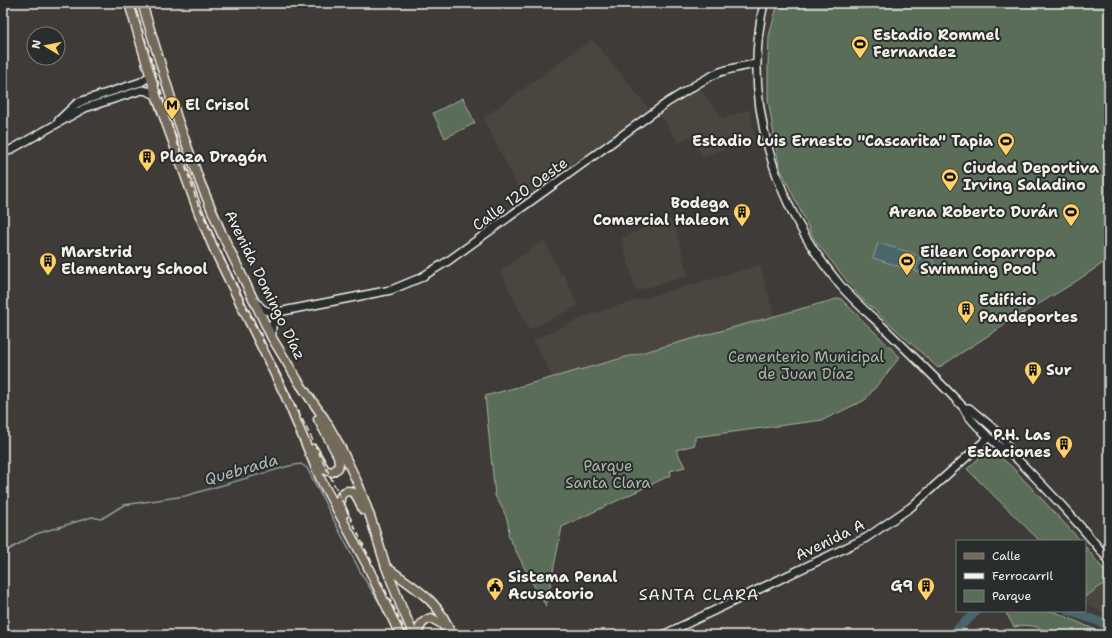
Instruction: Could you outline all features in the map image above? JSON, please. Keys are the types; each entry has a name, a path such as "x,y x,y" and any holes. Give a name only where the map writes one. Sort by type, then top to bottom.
{"main road":[{"name":"Avenida Domingo Díaz","path":"129,3 156,95 198,211 214,249 285,394 321,480 367,565 400,635"},
{"name":"Avenida Domingo Díaz","path":"142,3 177,118 200,182 221,232 272,338 340,446 359,486 371,519 382,557 414,635"},
{"path":"297,425 311,444 325,470 332,472 336,471 339,463 338,456 318,419 314,404"},
{"path":"367,565 341,507 340,500 342,494 345,492 353,492 357,496 382,557"},
{"path":"386,567 432,601 443,614 450,635"},
{"path":"418,635 420,625 424,620 431,618 442,624 450,635"}],"street":[{"path":"764,3 757,37 756,64 761,111 779,182 810,244 836,280 850,295 931,374 964,408 965,413 989,437 1003,450 1010,452"},
{"name":"Calle 120 Oeste","path":"252,295 264,311 283,311 391,290 420,278 448,261 668,102 704,80 719,73 735,67 756,64"},
{"path":"3,154 150,76"},
{"path":"117,93 142,90 156,95"},
{"path":"272,338 273,322 278,314 283,311"},
{"path":"964,408 969,408 995,432 1008,446 1010,452 1077,522 1107,557"},
{"name":"Avenida A","path":"663,635 866,538 911,507 989,437"},
{"path":"1107,557 1109,547"}],"shaded area":[{"path":"592,39 649,109 524,199 483,118"},
{"path":"700,88 723,119 750,109 755,140 703,156 689,137 679,143 660,115 686,96"},
{"path":"669,218 676,229 688,276 636,291 621,238"},
{"path":"544,240 561,275 564,274 578,306 529,330 500,271"},
{"path":"760,265 774,317 553,378 533,340 584,317 610,308"},
{"path":"1109,580 1109,615 1086,604 1086,596"}],"green space":[{"name":"Ciudad Deportiva Irving Saladino","path":"778,3 1109,3 1109,259 938,368 858,295 814,239 779,166 768,99 769,36"},
{"path":"463,98 475,123 445,138 433,113"},
{"name":"Cementerio Municipal de Juan Díaz","path":"840,298 900,357 865,400 823,420 695,437 695,445 676,450 685,467 670,471 671,475 562,527 546,606 530,579 508,535 509,530 507,520 495,496 485,396"},
{"path":"988,450 993,451 1011,466 1080,540 1039,540 967,469"},
{"path":"1086,547 1109,577 1109,580 1086,596"},
{"path":"1006,612 1055,612 1107,635 1064,636 1027,625 1014,627"}],"water":[{"path":"878,243 915,254 910,270 873,258"},
{"path":"920,257 934,261 930,276 915,271"}],"waterway":[{"name":"Quebrada","path":"3,553 36,534 92,517 101,519 124,505 185,496 289,466 301,464 307,468 362,575 381,605 395,634"},
{"path":"951,635 976,612"},
{"path":"1072,612 1109,625"}],"railway":[{"path":"134,3 173,130 198,204 256,327 407,635"}],"place":[{"name":"Estadio Rommel Fernandez","path":"860,59"},
{"name":"El Crisol","path":"172,120"},
{"name":"Estadio Luis Ernesto \"Cascarita\" Tapia","path":"1006,156"},
{"name":"Plaza Dragón","path":"147,172"},
{"name":"Ciudad Deportiva Irving Saladino","path":"950,192"},
{"name":"Bodega Comercial Haleon","path":"742,227"},
{"name":"Arena Roberto Durán","path":"1071,227"},
{"name":"Marstrid Elementary School","path":"48,276"},
{"name":"Eileen Coparropa Swimming Pool","path":"907,276"},
{"name":"Edificio Pandeportes","path":"966,324"},
{"name":"Sur","path":"1033,385"},
{"name":"P.H. Las Estaciones","path":"1064,459"},
{"name":"Sistema Penal Acusatorio","path":"495,601"},
{"name":"G9","path":"926,601"}],"district":[{"name":"SANTA CLARA","path":"699,594"}],"park label":[{"name":"Parque Santa Clara","path":"608,474"}]}
